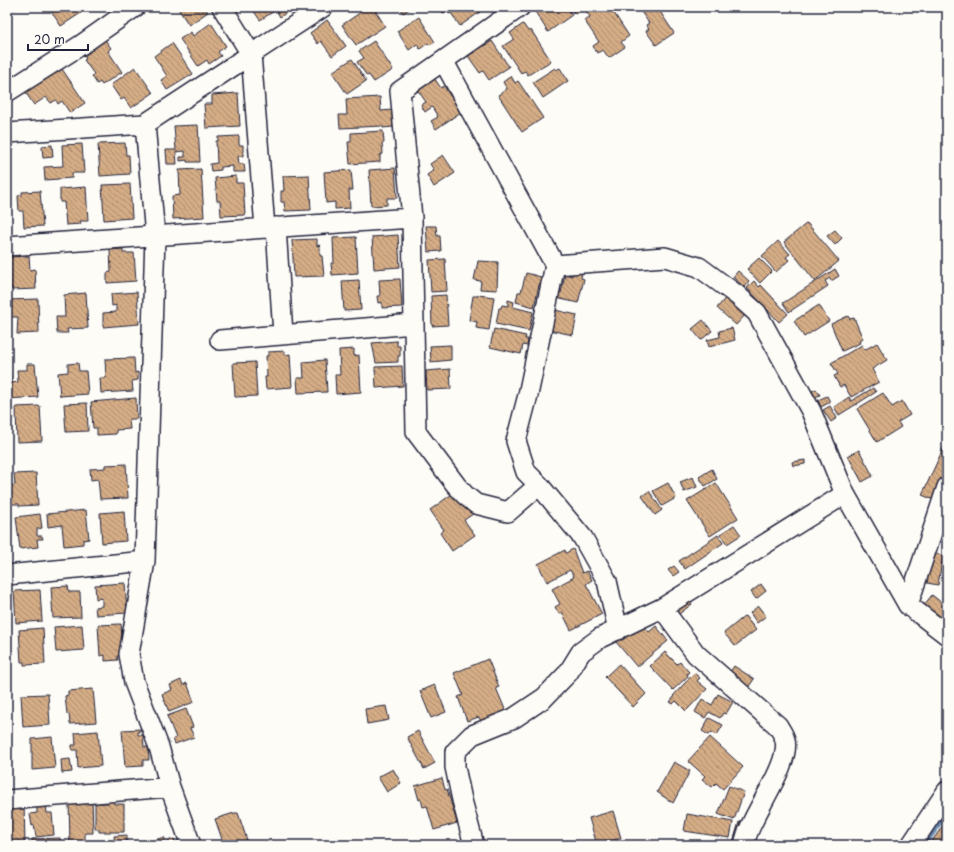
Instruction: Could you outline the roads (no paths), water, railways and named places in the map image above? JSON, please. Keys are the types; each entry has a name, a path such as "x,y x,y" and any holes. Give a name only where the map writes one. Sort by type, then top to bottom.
{"street":[{"path":"7,92 81,45 135,7"},
{"path":"222,7 251,54 283,334"},
{"path":"7,133 144,124 323,7"},
{"path":"520,7 400,92 412,218 416,432 456,485 476,504 508,512 538,485"},
{"path":"444,62 555,264 528,395 516,441 526,472 583,538 607,581 618,630"},
{"path":"144,124 155,236 145,561 129,654 134,682 159,747 170,787 191,845"},
{"path":"7,246 412,218"},
{"path":"555,264 665,257 699,267 737,295 757,313 811,411 845,494 908,605 947,636"},
{"path":"220,340 414,324"},
{"path":"908,605 947,487"},
{"path":"474,845 460,793 455,767 455,752 472,735 514,718 544,698 568,673 581,652 600,638 662,608 845,494"},
{"path":"7,574 145,561"},
{"path":"662,608 696,654 778,726 785,740 784,755 773,783 746,833 744,845"},
{"path":"7,800 170,787"},
{"path":"911,845 947,791"}],"waterway":[{"path":"7,10 13,7"},
{"path":"924,845 947,811"}]}
